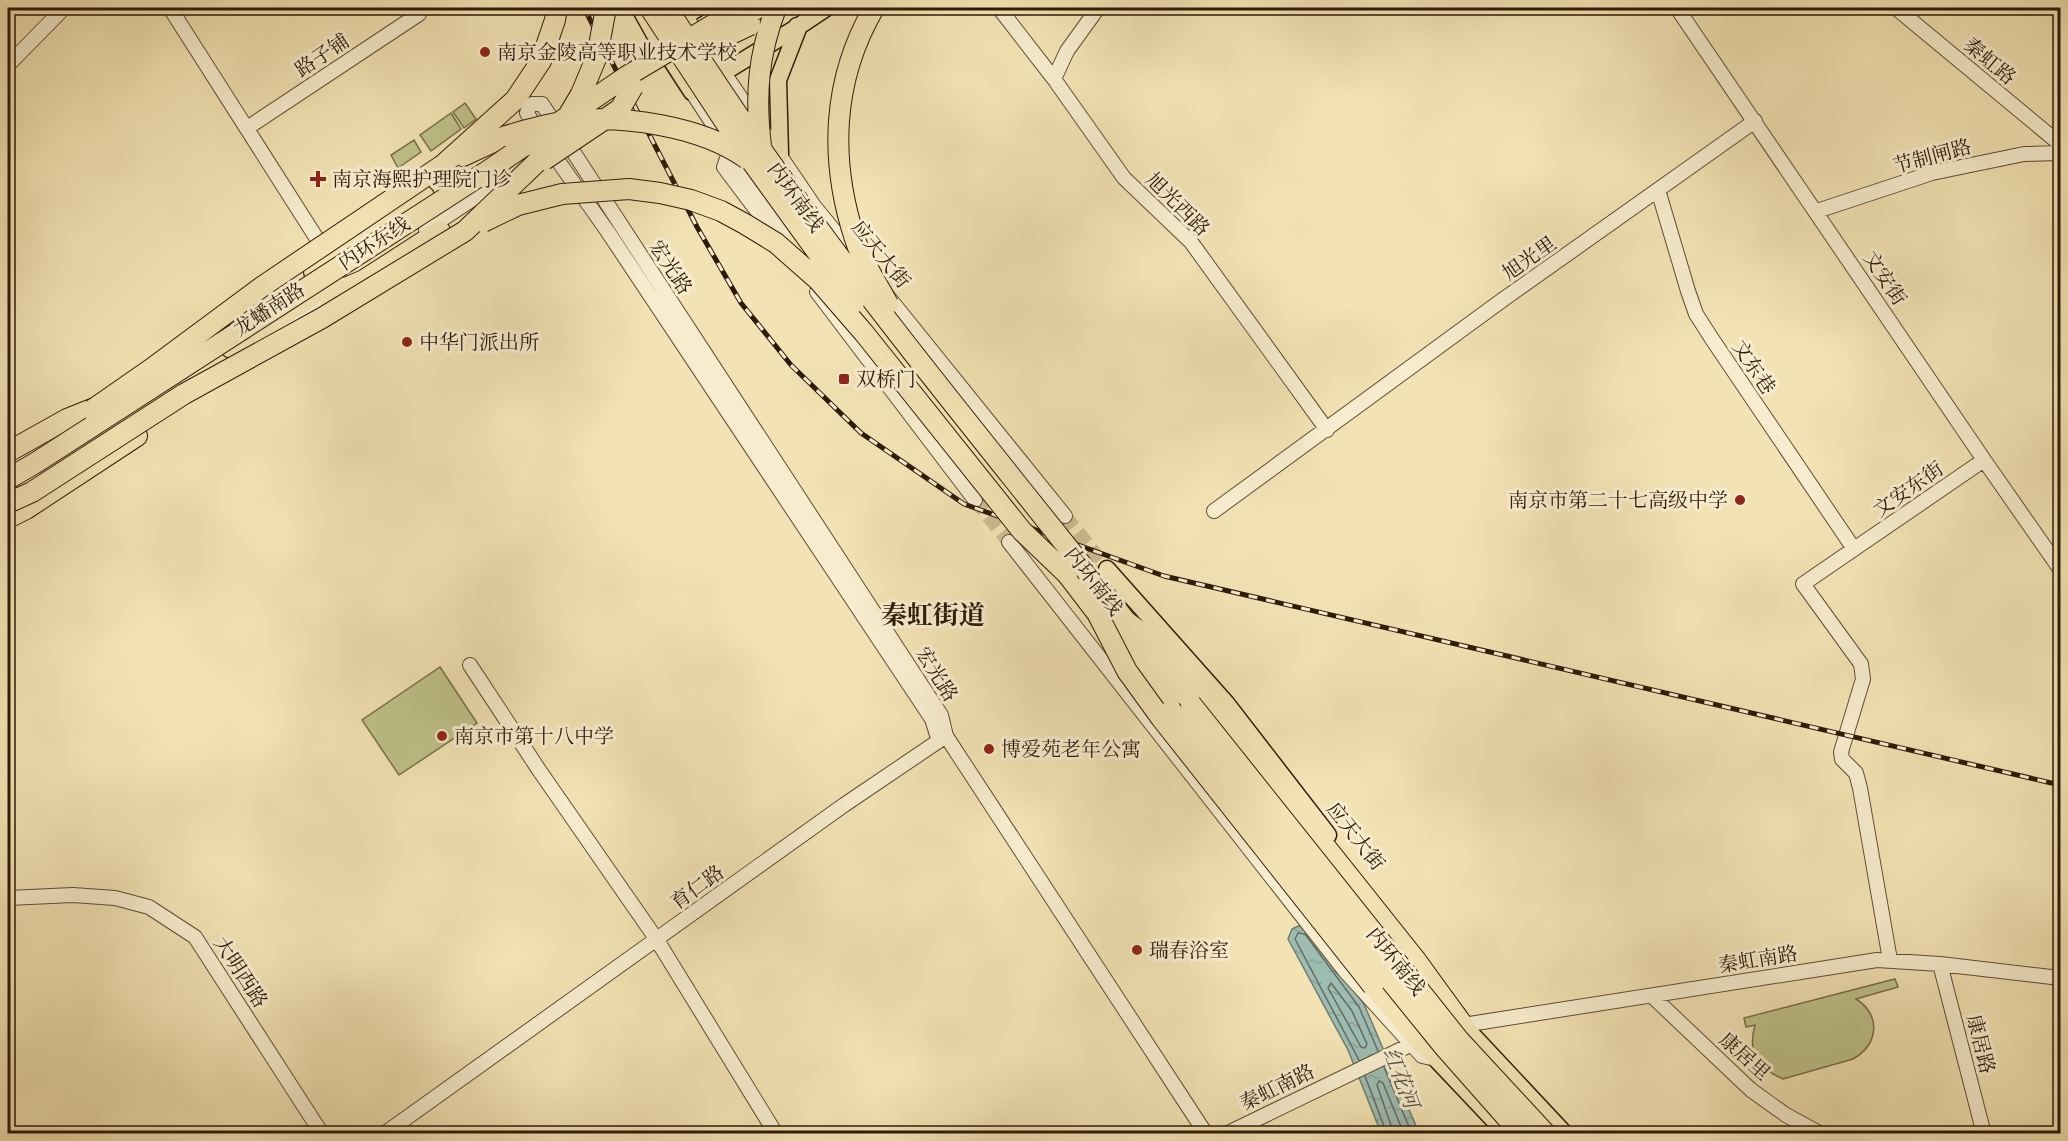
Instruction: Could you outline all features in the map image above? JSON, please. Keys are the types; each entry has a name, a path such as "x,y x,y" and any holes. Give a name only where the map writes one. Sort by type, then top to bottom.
{"highway":[{"path":"8,465 151,369 263,286 444,164 515,100 541,61 557,8"},
{"path":"465,231 536,163 556,136 581,94 597,56 606,8"},
{"name":"内环南线","path":"650,8 744,152 824,263 1059,572 1097,613 1171,710 1445,1048 1524,1134"},
{"name":"内环南线","path":"667,8 791,192 868,294 1097,571 1127,622 1459,1040 1546,1134"},
{"path":"671,56 708,18 724,8"},
{"name":"内环东线","path":"671,56 742,8"},
{"name":"内环东线","path":"8,479 630,81 758,8"},
{"path":"778,8 768,27 760,63 758,117 763,161 775,202 796,240 864,333"},
{"path":"671,56 740,30 778,8"},
{"path":"874,8 849,60 843,85 840,107 839,167 842,193 855,241 891,309"},
{"path":"314,272 328,257 600,81 630,81 620,108 364,280 327,296"},
{"name":"内环东线","path":"8,488 288,312 602,106 630,81"},
{"path":"444,164 506,136 568,121 599,120 677,129 712,140 742,155 779,181 813,211 846,248 891,309 1097,571"},
{"path":"8,519 17,506 32,492 184,394 322,318 465,231 518,205 562,194 629,189 691,200 721,211 776,243 818,280 864,333 1022,531 1059,572"},
{"path":"17,506 197,396 269,348 299,318"},
{"path":"8,452 67,419 117,400"},
{"path":"1097,613 1127,671 1161,718 1373,986 1419,1049"},
{"path":"1127,622 1176,659 1415,959 1463,1025"}],"main road":[{"path":"640,8 692,92 826,8"},
{"path":"742,8 756,25 774,29 799,26"},
{"path":"655,35 688,10"},
{"path":"780,154 778,80 799,26"},
{"name":"应天大街","path":"1097,571 1226,703 1421,955 1463,1025 1565,1134"},
{"path":"1059,572 1378,982 1419,1049 1507,1134"}],"street":[{"path":"8,65 64,8"},
{"path":"170,8 328,257"},
{"name":"旭光西路","path":"999,8 1054,79 1125,178 1191,242 1328,430"},
{"path":"1054,79 1067,51 1098,8"},
{"name":"文安街","path":"1677,8 1984,460 2061,569"},
{"name":"秦虹路","path":"1896,8 2061,144"},
{"name":"应天大街","path":"688,10 723,72 814,206 1065,516"},
{"name":"路子铺","path":"247,128 419,14"},
{"path":"692,92 803,262 979,484"},
{"name":"宏光路","path":"1197,1134 943,738 932,719 608,232 552,153 527,113 529,107 538,103 542,104 941,715 943,738 1206,1134"},
{"name":"旭光里","path":"1214,511 1328,430 1501,301 1755,121"},
{"name":"龙蟠南路","path":"8,471 49,447 314,272 538,131"},
{"name":"龙蟠南路","path":"8,497 194,380 299,318 327,296 552,153 570,148"},
{"path":"730,150 724,167 975,500"},
{"name":"节制闸路","path":"1817,212 1932,173 2024,154 2061,153"},
{"name":"文东巷","path":"1658,190 1696,314 1854,549"},
{"name":"文安东街","path":"1890,960 1860,788 1856,772 1842,759 1841,752 1863,678 1863,670 1803,584 1984,460"},
{"path":"1009,542 1345,971 1419,1049"},
{"path":"470,665 539,770 657,940 776,1134"},
{"name":"育仁路","path":"384,1134 844,805 943,738"},
{"name":"大明西路","path":"8,898 73,895 115,898 150,908 195,938 322,1134"},
{"name":"秦虹南路","path":"1226,1134 1354,1072 1419,1049 1463,1025 1877,960 1940,964 2061,978"},
{"name":"康居路","path":"1940,964 1984,1134"},
{"name":"康居里","path":"1652,996 1751,1090 1786,1115 1821,1134"}],"green space":[{"path":"465,103 476,119 464,128 453,112"},
{"path":"451,113 461,129 431,151 420,135"},
{"path":"414,140 421,152 398,168 391,155"},
{"path":"440,667 477,723 399,775 362,720"},
{"path":"1895,979 1898,987 1856,999 1870,1013 1874,1029 1868,1046 1853,1059 1783,1079 1767,1070 1757,1058 1752,1044 1755,1025 1746,1027 1744,1018"}],"water":[{"path":"1298,926 1308,928 1364,1004 1419,1133 1381,1133 1348,1050 1288,939 1292,929"}],"tunnel":[{"path":"975,500 1009,542"},
{"path":"1065,516 1107,569"}],"railway":[{"path":"584,8 697,227 741,303 791,365 861,433 964,504 1164,576 2060,785"}],"place":[{"name":"南京金陵高等职业技术学校","path":"485,52"},
{"name":"南京海熙护理院门诊","path":"318,179"},
{"name":"中华门派出所","path":"407,342"},
{"name":"双桥门","path":"844,379"},
{"name":"南京市第二十七高级中学","path":"1740,500"},
{"name":"南京市第十八中学","path":"442,736"},
{"name":"博爱苑老年公寓","path":"989,749"},
{"name":"瑞春浴室","path":"1137,950"}],"district":[{"name":"秦虹街道","path":"933,615"}],"water label":[{"name":"红花河","path":"1401,1078"}]}
